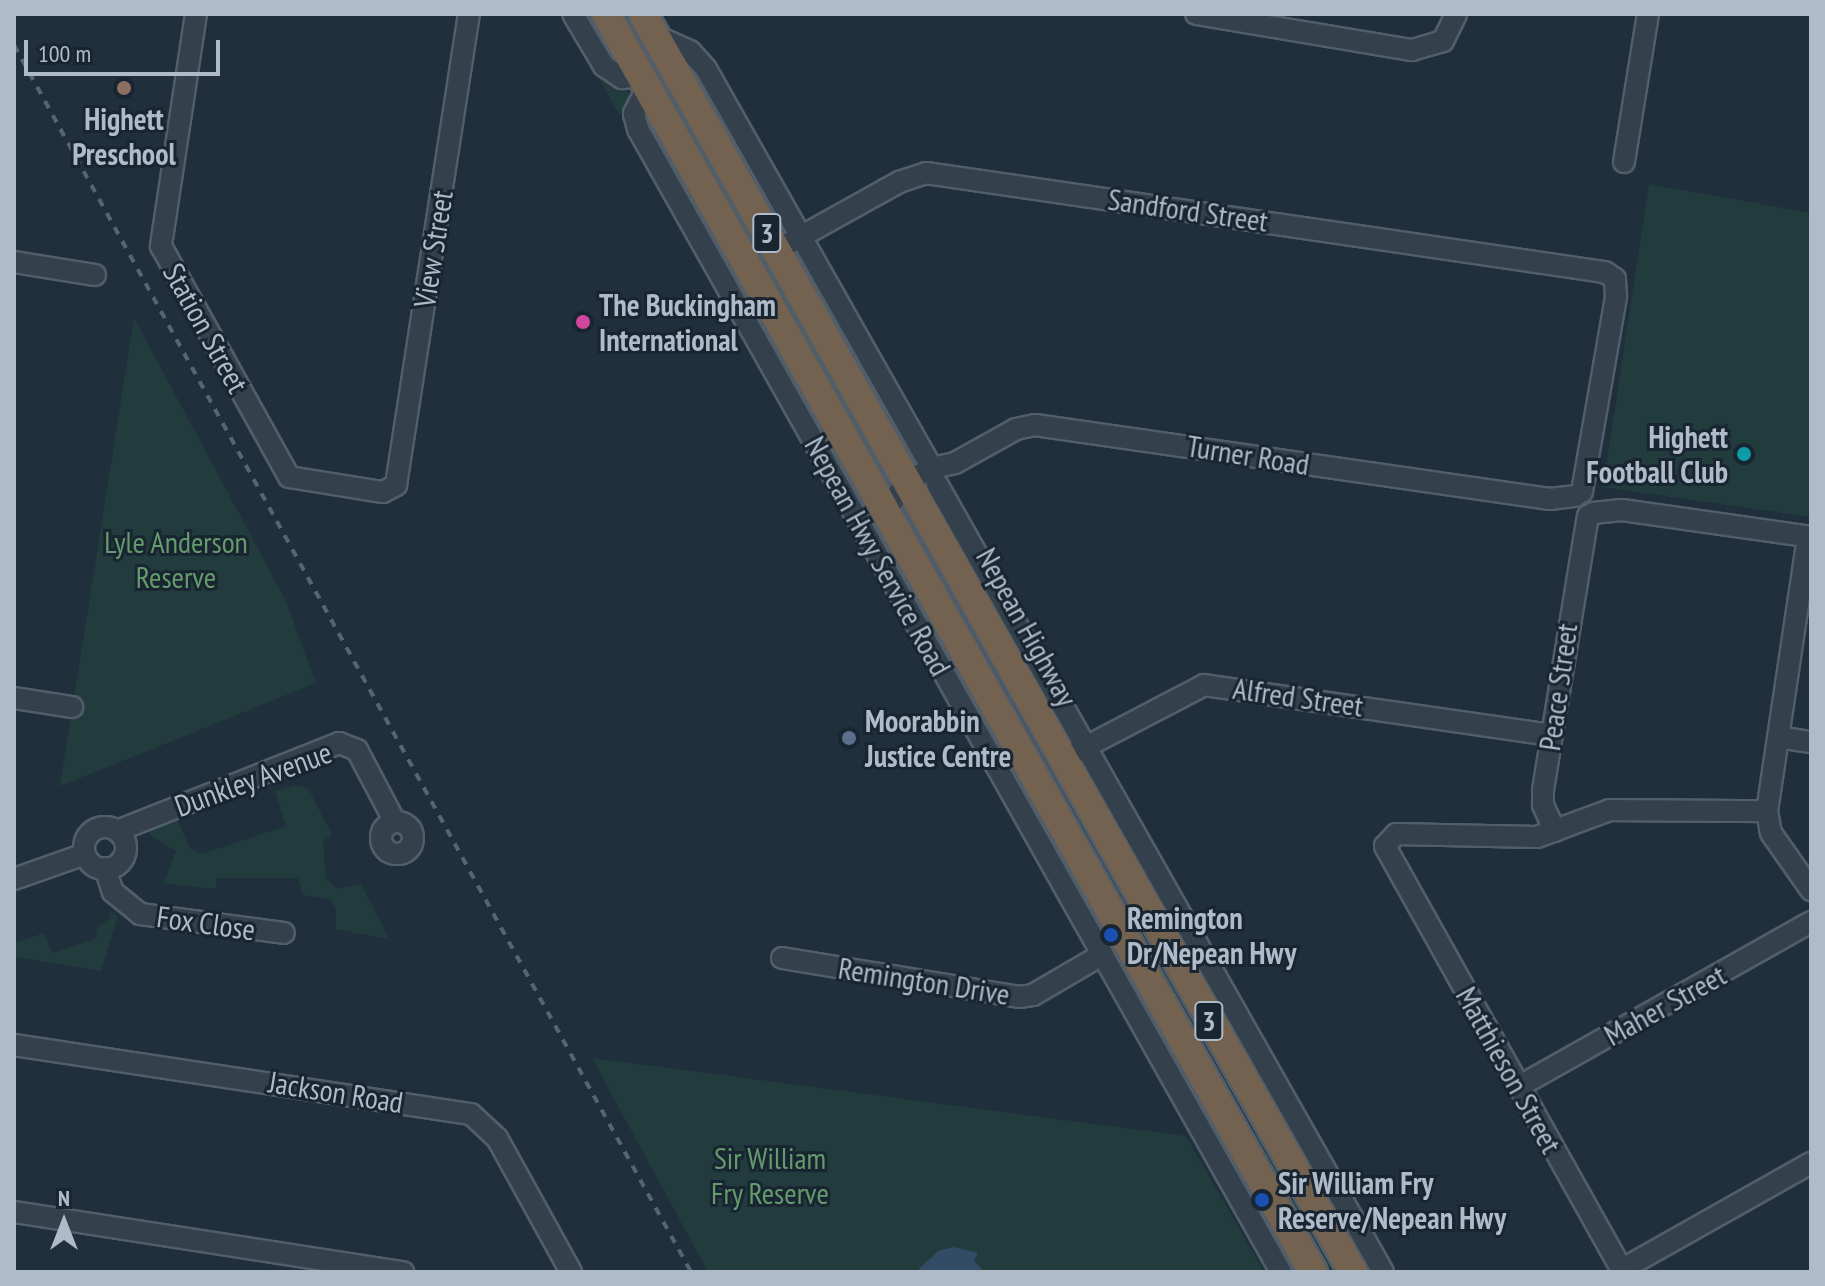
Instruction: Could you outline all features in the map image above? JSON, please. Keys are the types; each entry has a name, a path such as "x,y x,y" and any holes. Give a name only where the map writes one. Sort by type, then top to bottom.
{"highway":[{"name":"3","path":"606,14 919,573 1224,1142 1313,1272"},
{"path":"638,72 648,21"},
{"name":"Nepean Highway","path":"648,21 789,244 1074,753 1266,1120 1353,1272"},
{"path":"1224,1142 1266,1120"}],"street":[{"name":"Station Street","path":"196,14 161,246 289,477 383,492 396,485"},
{"name":"View Street","path":"396,485 469,14"},
{"path":"573,14 604,66 622,78 638,72"},
{"path":"1196,14 1420,50 1443,41 1456,14"},
{"path":"1624,162 1648,14"},
{"name":"Nepean Hwy Service Road","path":"638,72 638,129 1103,954 1224,1142 1281,1272"},
{"name":"Sandford Street","path":"789,244 906,178 926,173 1605,272 1615,279"},
{"path":"14,262 95,275"},
{"name":"Peace Street","path":"1555,831 1543,805 1615,279"},
{"name":"Turner Road","path":"885,513 955,463 1016,429 1046,425 1809,537"},
{"path":"833,476 845,442"},
{"path":"1809,537 1767,811 1771,833 1811,890"},
{"path":"881,563 919,573"},
{"name":"Alfred Street","path":"1074,753 1204,685 1551,735"},
{"path":"14,698 72,707"},
{"path":"1778,737 1811,742"},
{"name":"Dunkley Avenue","path":"117,831 339,743 357,750 395,822"},
{"path":"1074,753 1383,1272"},
{"path":"1555,831 1610,810 1767,811"},
{"path":"22,876 85,848 101,827 117,831 126,853 120,863 105,868 85,848"},
{"name":"Matthieson Street","path":"1555,831 1526,838 1400,839 1385,849 1622,1271"},
{"name":"Fox Close","path":"105,868 113,892 140,914 284,933"},
{"name":"Maher Street","path":"1518,1087 1811,922"},
{"name":"Remington Drive","path":"782,958 1019,997 1033,995 1103,954"},
{"name":"Jackson Road","path":"14,1045 471,1114 497,1138 571,1272"},
{"path":"1622,1271 1811,1163"},
{"path":"14,1212 403,1272"}],"green space":[{"path":"648,50 893,481 892,495 730,214"},
{"path":"682,54 692,61 785,231 772,221"},
{"path":"589,61 623,85 630,95 629,113 619,114"},
{"path":"644,111 831,441 834,457 642,120"},
{"path":"1649,184 1811,213 1811,517 1603,487"},
{"path":"801,253 918,464 903,455 799,270"},
{"name":"Lyle Anderson Reserve","path":"134,318 285,599 316,683 60,786"},
{"path":"844,464 893,552 897,564 845,482"},
{"path":"933,495 1071,738 1060,733"},
{"path":"890,571 914,588 1220,1135 1216,1136"},
{"path":"1085,763 1354,1243 1374,1272 1365,1272"},
{"path":"296,785 308,788 332,835 323,841 326,879 337,889 361,884 389,939 336,929 336,909 330,899 303,895 298,878 216,878 216,889 164,883 176,851 150,835 150,824 175,815 190,848 202,854 286,826 275,791"},
{"path":"108,912 118,916 101,971 14,957 14,943 44,933 52,953 96,939 97,927 110,919"},
{"name":"Sir William Fry Reserve","path":"592,1058 1186,1136 1264,1272 708,1272"},
{"path":"1255,1130 1259,1132 1339,1272 1326,1272 1252,1146"},
{"path":"1218,1149 1234,1160 1296,1272 1287,1272"}],"water":[{"path":"954,1247 978,1253 974,1260 984,1272 916,1272 938,1251"}],"railway":[{"path":"14,45 691,1272"}],"place":[{"name":"Highett Preschool","path":"124,88"},
{"name":"The Buckingham International","path":"583,322"},
{"name":"Highett Football Club","path":"1744,454"},
{"name":"Moorabbin Justice Centre","path":"849,738"},
{"name":"Remington Dr/Nepean Hwy","path":"1111,935"},
{"name":"Sir William Fry Reserve/Nepean Hwy","path":"1262,1200"}]}
